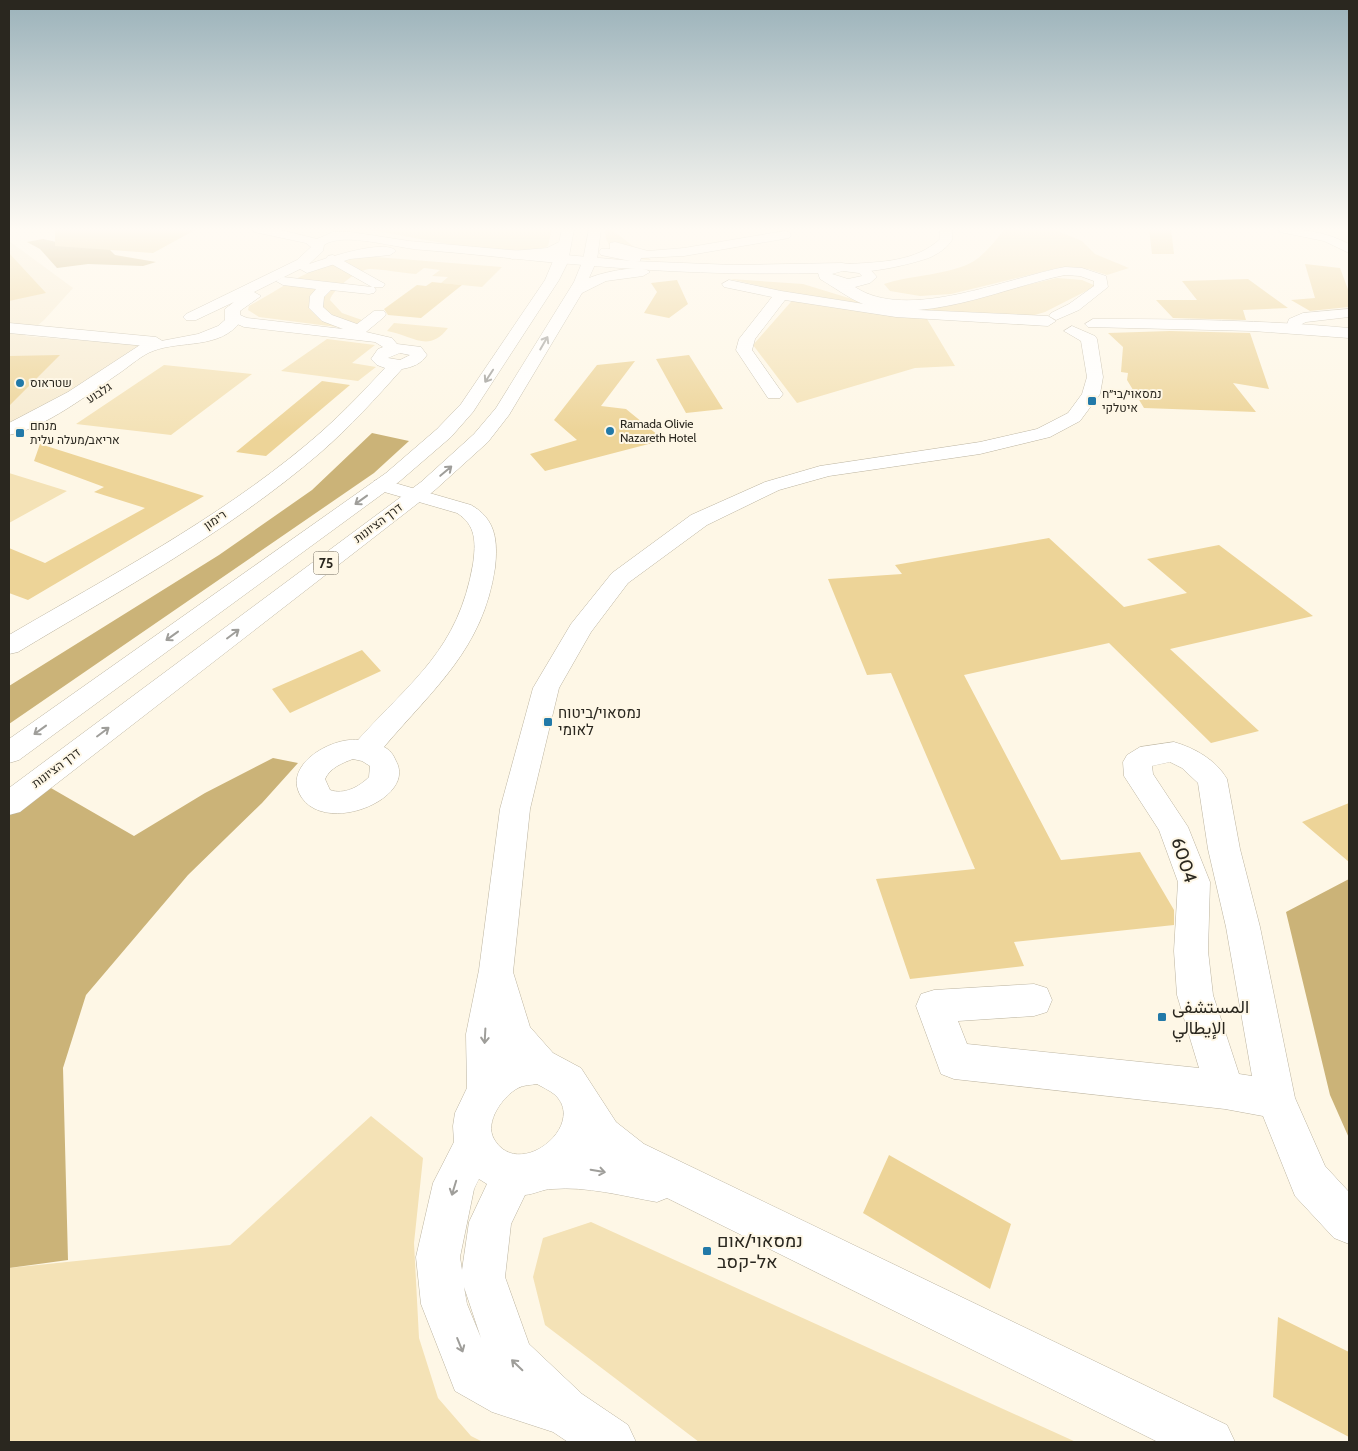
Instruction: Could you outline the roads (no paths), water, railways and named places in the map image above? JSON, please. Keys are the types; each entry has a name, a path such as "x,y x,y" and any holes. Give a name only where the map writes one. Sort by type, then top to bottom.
{"main road":[{"path":"158,343 160,333 237,297"},
{"path":"9,328 158,343 187,342 216,332 228,325 236,306 253,297"},
{"path":"317,297 315,302 320,313 356,332 379,314"},
{"name":"דרך הציונות","path":"9,753 381,485 430,446 467,408 533,297"},
{"name":"דרך הציונות","path":"9,804 448,470 498,419 572,297"},
{"path":"774,394 744,350 747,339 780,297"},
{"path":"792,297 896,313 1294,327 1349,333"},
{"path":"862,297 871,301 894,305 917,304 954,297"},
{"path":"874,297 878,299 913,303 940,300"},
{"path":"1071,319 1092,297"},
{"path":"1294,327 1294,322 1303,318 1349,312"},
{"name":"רימון","path":"9,646 181,543 277,478 312,450 351,414 395,357 386,341 356,332 244,322 232,316 209,313 179,323"},
{"path":"486,1091 484,1034 496,970 515,809 546,688 580,629 620,578 699,520 772,486 827,470 1001,444 1042,433 1074,417 1092,394 1094,377 1089,339 1071,319"},
{"path":"111,337 146,333 179,323"},
{"name":"רימון","path":"216,332 262,324"},
{"name":"גלבוע","path":"9,439 37,428 79,407 162,353 187,342"},
{"name":"גלבוע","path":"9,430 28,422 74,396 146,348 158,343"},
{"path":"365,750 384,727 432,679 454,651 472,619 479,600 487,537 483,525 475,515 464,509 381,485"},
{"name":"6004","path":"1225,1090 1196,995 1191,951 1194,882 1173,827 1139,776 1137,762 1150,754 1174,752 1192,761 1212,779 1224,849 1243,927 1276,1098 1310,1181 1349,1222"},
{"path":"496,970 514,1036 540,1066"},
{"path":"1034,1000 934,1006 954,1061 1225,1090 1276,1098"},
{"path":"685,1186 586,1169 531,1172 496,1169 483,1158 476,1144 472,1128 475,1112 486,1091 507,1073 523,1067 540,1066 555,1071 569,1079 578,1091 583,1107 602,1136 630,1158 1210,1442"},
{"path":"583,1107 582,1124 577,1142 566,1156 531,1172 490,1222 483,1277 511,1359 565,1411 611,1442"},
{"path":"476,1144 454,1183 438,1257 444,1304 472,1374 509,1395 565,1411"}],"place":[{"name":"שטראוס","path":"20,383"},
{"name":"נמסאוי/בי״ח איטלקי","path":"1092,401"},
{"name":"Ramada Olivie Nazareth Hotel","path":"610,431"},
{"name":"מנחם אריאב/מעלה עלית","path":"20,433"},
{"name":"נמסאוי/ביטוח לאומי","path":"548,722"},
{"name":"المستشفى الإيطالي","path":"1162,1017"},
{"name":"נמסאוי/אום אל-קסב","path":"707,1251"}]}
